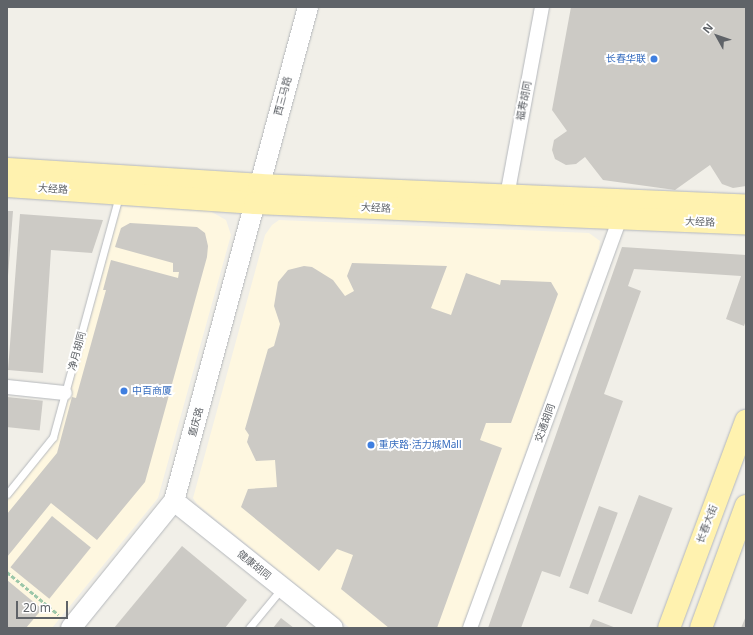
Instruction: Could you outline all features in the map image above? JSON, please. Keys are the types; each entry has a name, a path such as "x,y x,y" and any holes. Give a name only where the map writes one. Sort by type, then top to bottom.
{"main road":[{"name":"西三马路","path":"257,194 308,7"},
{"name":"大经路","path":"7,169 257,194 620,219 746,224"},
{"name":"大经路","path":"7,186 120,194 507,196 746,205"},
{"name":"重庆路","path":"72,627 174,501 257,194"},
{"name":"长春大街","path":"668,628 746,421"},
{"name":"健康胡同","path":"174,501 333,628"},
{"path":"701,628 746,506"}],"street":[{"name":"福寿胡同","path":"507,196 542,7"},
{"name":"交通胡同","path":"470,628 620,219"},
{"path":"7,387 65,393"}],"lane":[{"name":"净月胡同","path":"7,494 53,438 120,194"},
{"path":"249,628 282,588"}],"path":[{"path":"7,572 72,627"}],"shaded area":[{"path":"121,206 210,211 226,220 231,235 158,498 52,628 7,628 7,500 57,439"},
{"name":"重庆路·活力城Mall","path":"279,220 589,233 600,241 599,249 462,628 350,628 197,504 193,498 265,235 272,225"}],"building":[{"name":"长春华联","path":"571,7 746,7 746,186 733,188 722,184 710,165 675,190 603,180 585,157 576,164 566,165 555,159 552,150 554,140 567,131 552,110"},
{"path":"7,211 13,211 8,276 7,276"},
{"path":"20,214 103,220 92,253 51,250 43,373 8,370"},
{"name":"中百商厦","path":"130,223 197,227 205,233 208,246 207,257 145,482 97,540 51,503 7,557 7,514 57,453 72,397 76,398 106,290 103,290 111,260 178,278 179,272 173,272 173,263 115,247 121,228"},
{"path":"622,247 746,255 746,320 744,326 726,319 741,276 634,269 628,286 641,291 604,394 623,401 560,577 542,571 521,628 488,628"},
{"name":"重庆路·活力城Mall","path":"352,263 447,266 431,308 451,315 466,273 500,285 501,280 551,282 558,294 511,423 486,423 480,440 502,448 437,628 389,628 341,589 353,555 337,549 319,571 241,507 248,489 277,487 275,460 256,461 247,442 249,435 245,429 268,349 274,346 280,324 274,306 278,282 288,270 304,266 312,267 333,280 345,296 354,291 347,276"},
{"path":"7,397 43,401 40,431 7,427"},
{"path":"639,495 673,508 632,614 598,601"},
{"path":"599,506 618,513 588,595 569,588"},
{"path":"52,516 91,547 49,599 10,567"},
{"path":"182,546 247,600 225,628 114,628"},
{"path":"7,580 42,609 26,628 7,628"},
{"path":"746,616 746,628 741,628"},
{"path":"281,618 294,628 273,628"},
{"path":"593,619 616,628 589,628"}],"place":[{"name":"长春华联","path":"654,59"},
{"name":"中百商厦","path":"124,391"},
{"name":"重庆路·活力城Mall","path":"371,445"}]}
